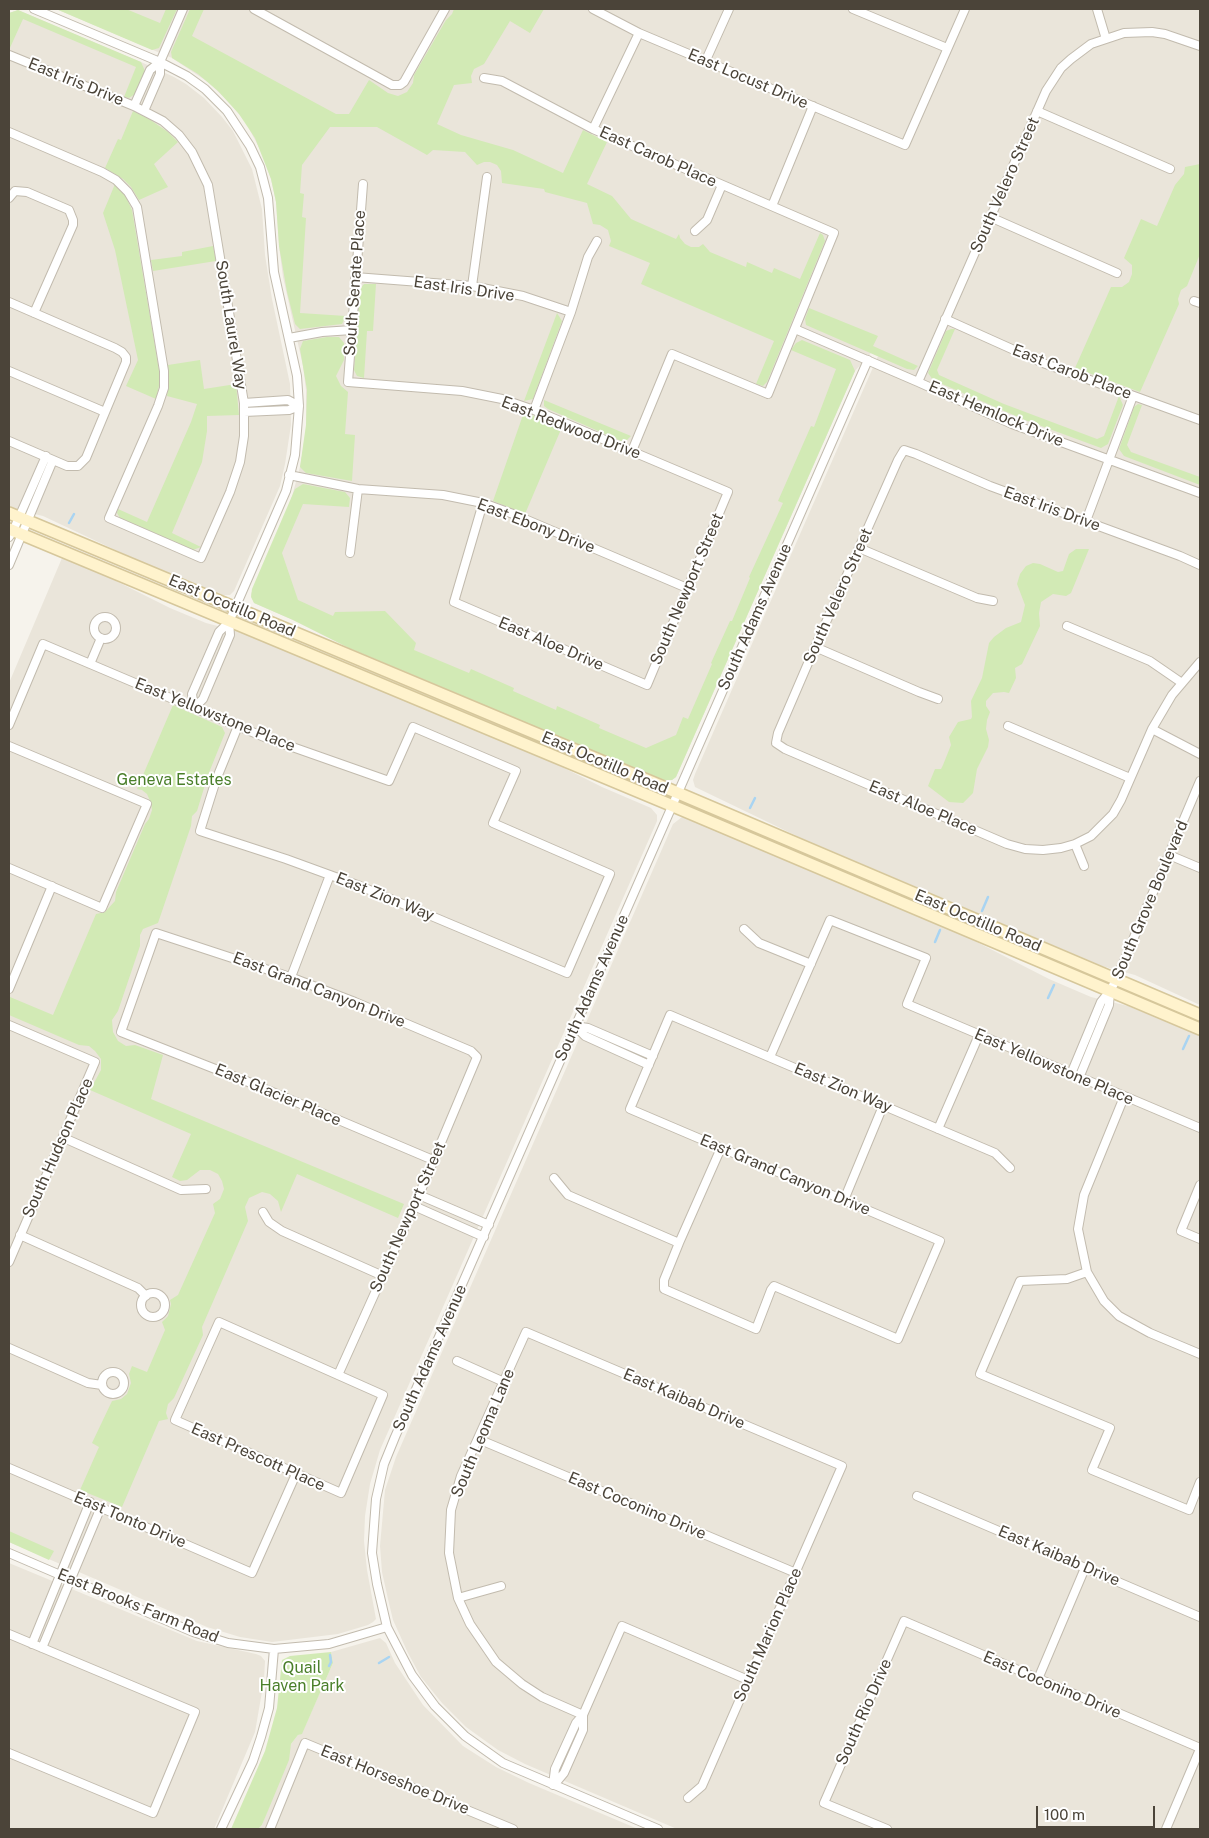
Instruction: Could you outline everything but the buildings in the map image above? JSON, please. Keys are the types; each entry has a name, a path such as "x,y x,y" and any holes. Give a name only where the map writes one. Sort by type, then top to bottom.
{"main road":[{"name":"East Ocotillo Road","path":"18,517 678,793 1200,1015"},
{"name":"East Ocotillo Road","path":"13,533 673,806 1200,1030"}],"street":[{"path":"34,9 160,62 187,76 216,99 227,111 250,146 260,167 268,198 274,272 296,376 299,406 296,447 286,491 235,607 230,622 230,635 204,699 194,708"},
{"path":"144,111 160,74 160,62 183,9"},
{"path":"254,9 392,85 400,85 404,82 445,9"},
{"name":"East Locust Drive","path":"593,9 639,32 905,145 947,48"},
{"path":"706,60 729,9"},
{"path":"853,9 947,48 965,9"},
{"path":"1097,9 1106,39"},
{"path":"593,129 639,32"},
{"name":"South Velero Street","path":"918,382 1046,91 1062,68 1092,44 1124,33 1152,32 1173,36 1200,46"},
{"name":"East Iris Drive","path":"9,55 144,111"},
{"path":"134,106 150,70 160,62"},
{"name":"East Carob Place","path":"484,78 502,81 593,129 834,233 795,329"},
{"path":"772,206 813,106"},
{"name":"South Laurel Way","path":"9,132 102,172 116,180 128,192 137,206 164,371 164,388 110,518 201,558 230,492 240,462 244,436 244,402 208,185 192,152 179,135 162,121 144,111"},
{"path":"1037,111 1170,170"},
{"path":"472,286 487,178"},
{"name":"South Senate Place","path":"348,382 363,184"},
{"path":"694,231 708,220 722,185"},
{"path":"9,198 15,191 27,192 69,210 73,220 73,225 34,313"},
{"path":"990,217 1117,273"},
{"path":"534,410 571,312 588,257 597,241"},
{"name":"East Iris Drive","path":"355,277 472,286 523,296 571,312"},
{"path":"9,302 122,352 126,357 126,362 83,463 73,467 9,441"},
{"name":"East Carob Place","path":"946,319 1043,362 1200,420"},
{"path":"632,451 672,354 768,394 795,329"},
{"name":"East Hemlock Drive","path":"795,329 1012,424 1200,493"},
{"path":"289,338 322,332 352,330"},
{"name":"South Adams Avenue","path":"658,1829 503,1763 485,1751 448,1720 429,1699 412,1675 387,1627 372,1553 374,1515 380,1482 395,1437 868,360"},
{"path":"9,371 105,412"},
{"name":"East Redwood Drive","path":"348,382 462,391 502,400 534,410 728,492"},
{"path":"1086,521 1133,396"},
{"path":"244,402 288,400 299,406"},
{"path":"244,412 289,410 299,406"},
{"name":"South Velero Street","path":"776,743 778,733 815,647 904,450"},
{"name":"East Iris Drive","path":"904,450 997,489 1200,565"},
{"path":"9,564 13,533 18,517 46,456"},
{"path":"18,517 41,488 54,460"},
{"name":"East Ebony Drive","path":"290,475 358,489 443,495 483,503 687,588"},
{"path":"33,484 41,488"},
{"path":"350,553 358,489"},
{"name":"South Newport Street","path":"647,685 728,492"},
{"name":"East Aloe Drive","path":"483,503 454,602 647,685"},
{"path":"859,548 977,598 993,601"},
{"path":"194,708 192,694 219,632 230,622"},
{"path":"1067,626 1150,662 1182,683"},
{"path":"90,664 101,638"},
{"name":"East Yellowstone Place","path":"9,725 43,644 238,726 389,782 413,727 516,771 493,823 610,874 566,973"},
{"path":"815,647 938,699"},
{"path":"1084,866 1075,844 1091,836 1113,814 1152,729 1172,695 1200,662"},
{"name":"East Zion Way","path":"238,726 216,780 200,832 330,875 409,906 566,973"},
{"path":"1008,726 1130,778"},
{"path":"1152,729 1200,754"},
{"name":"East Aloe Place","path":"776,743 785,749 1007,844 1025,849 1043,850 1075,844"},
{"path":"9,746 147,804 102,908 9,868"},
{"name":"South Grove Boulevard","path":"1110,991 1200,781"},
{"path":"1169,855 1200,868"},
{"path":"291,977 330,875"},
{"path":"9,988 52,886"},
{"name":"East Yellowstone Place","path":"811,964 830,920 926,958 907,1004 1200,1128"},
{"path":"744,929 760,943 811,964 770,1058"},
{"name":"East Grand Canyon Drive","path":"121,1032 156,933 291,977 470,1050 476,1057"},
{"path":"1071,1074 1101,1002 1110,991"},
{"path":"1079,1078 1109,1005 1110,991"},
{"name":"East Zion Way","path":"653,1056 670,1015 995,1154 1010,1168"},
{"name":"South Hudson Place","path":"9,1024 95,1062 64,1138 9,1262"},
{"path":"575,1026 588,1028 653,1056 649,1065 585,1036 575,1026"},
{"name":"East Glacier Place","path":"121,1032 256,1085 433,1160"},
{"path":"938,1129 979,1035"},
{"name":"South Newport Street","path":"338,1375 419,1195 476,1057"},
{"name":"East Grand Canyon Drive","path":"649,1065 630,1109 940,1241 898,1339 774,1286 756,1329 664,1289 664,1280 679,1243"},
{"path":"1124,1097 1084,1194 1078,1229 1087,1272 1104,1302 1120,1316 1150,1332 1200,1354"},
{"path":"844,1200 883,1106"},
{"path":"64,1138 181,1190 206,1189"},
{"path":"554,1178 568,1195 679,1243 721,1148"},
{"path":"1200,1185 1180,1231 1200,1239"},
{"path":"419,1195 489,1225"},
{"path":"414,1206 484,1237"},
{"path":"263,1212 269,1222 282,1231 383,1276"},
{"path":"20,1235 138,1288 146,1296"},
{"path":"1087,1272 1067,1279 1020,1281 980,1374 1110,1428 1092,1470 1189,1510 1200,1482"},
{"name":"East Prescott Place","path":"220,1322 338,1375 383,1395 341,1493 174,1420 220,1322"},
{"name":"South Leoma Lane","path":"526,1332 462,1476 451,1510 449,1553 458,1598 470,1624 496,1662 522,1684 542,1697 583,1715"},
{"name":"East Kaibab Drive","path":"526,1332 842,1466"},
{"path":"9,1348 88,1383 102,1384"},
{"path":"457,1362 504,1382"},
{"name":"East Coconino Drive","path":"478,1439 796,1573"},
{"name":"South Marion Place","path":"688,1798 702,1786 842,1466"},
{"name":"East Tonto Drive","path":"9,1468 252,1573 296,1474"},
{"name":"East Kaibab Drive","path":"917,1496 1200,1617"},
{"path":"32,1644 90,1502"},
{"path":"42,1648 101,1507"},
{"name":"East Brooks Farm Road","path":"9,1553 193,1632 228,1643 274,1649 329,1644 387,1627"},
{"path":"1038,1679 1085,1568"},
{"path":"458,1598 501,1586"},
{"name":"East Coconino Drive","path":"904,1621 1200,1748"},
{"name":"South Rio Drive","path":"887,1829 824,1803 904,1621"},
{"path":"553,1785 555,1769 576,1723 583,1715 622,1626 748,1680"},
{"path":"9,1634 195,1712 153,1814 9,1753"},
{"path":"221,1829 253,1761 261,1737 269,1708 274,1649"},
{"path":"553,1785 564,1773 573,1754 583,1730 583,1715"},
{"name":"East Horseshoe Drive","path":"270,1829 305,1743 513,1829"},
{"path":"1166,1829 1200,1748"},
{"path":"564,1750 573,1754"}],"shaded area":[{"path":"56,9 1200,9 1200,1005 1135,975 1102,966 801,838 695,787 693,780 695,774 878,356 871,353 855,371 676,777 672,780 663,780 349,648 254,603 251,594 291,500 300,467 306,431 306,390 303,366 283,277 276,202 271,179 262,153 246,123 230,103 208,82 172,58"},
{"path":"18,10 141,62 186,84 204,98 233,131 252,169 262,209 265,255 272,299 290,384 291,425 280,486 234,591 230,595 220,595 126,555 43,516 9,508 9,13"},
{"name":"Geneva Estates","path":"62,558 106,576 170,608 206,623 244,633 538,755 602,787 651,808 657,815 657,821 380,1450 370,1484 365,1516 364,1541 376,1619 368,1625 338,1634 272,1642 240,1637 207,1627 9,1542 9,683"},
{"path":"682,817 965,936 1049,979 1091,997 1128,1006 1200,1036 1200,1829 677,1829 525,1764 498,1750 466,1727 442,1703 421,1677 408,1653 393,1620 382,1572 380,1546 385,1490 396,1457 673,824"},
{"path":"9,1563 197,1641 256,1654 265,1661 264,1680 255,1732 214,1829 9,1829"},
{"path":"380,1638 386,1643 395,1663 423,1705 463,1746 496,1767 529,1783 638,1829 258,1829 262,1825 291,1744 302,1733 333,1663 331,1652"}],"green space":[{"path":"56,9 126,9 160,23 166,9 177,9 159,48 152,50"},
{"path":"190,9 204,9 192,36 336,114 349,114 369,80 388,93 398,96 407,92 413,83 414,75 454,9 544,9 530,33 510,21 484,64 474,69 471,76 472,83 454,85 437,124 461,135 513,150 563,173 583,130 607,142 587,184 612,196 631,219 676,239 679,234 685,244 691,247 699,247 703,244 710,252 746,267 747,262 772,273 774,268 800,279 820,233 823,235 825,241 767,382 763,386 756,384 774,341 641,284 650,263 609,246 611,241 608,230 600,225 593,224 587,203 545,192 544,189 502,183 501,171 497,165 484,162 477,165 465,152 433,150 427,155 377,127 330,127 302,165 300,193 304,194 302,217 306,218 300,313 346,316 342,324 300,329 295,324 287,292 279,246 276,202 271,179 255,138 239,114 218,91 198,74 172,58 171,52"},
{"path":"18,10 141,62 145,71 135,94 129,98 124,97 136,67 23,19 9,50 9,13"},
{"path":"133,111 168,132 178,142 154,164 168,187 139,200 131,187 123,179 105,168 118,139 121,140"},
{"path":"1200,164 1200,254 1187,286 1181,290 1178,299 1179,304 1140,392 1075,368 1111,287 1122,287 1129,282 1132,274 1132,265 1124,258 1141,219 1157,226 1175,185 1184,174 1185,167"},
{"path":"115,184 125,195 132,210 159,370 159,386 156,399 126,386 138,360 115,250 103,213"},
{"path":"213,246 216,261 153,271 151,260 182,256 182,252"},
{"path":"364,284 376,284 373,331 367,331 364,378 357,376 354,370 360,289"},
{"path":"809,308 878,336 873,346 918,366 914,370 907,369 806,325 805,319"},
{"path":"557,313 562,321 533,399 524,401"},
{"path":"955,329 937,370 939,375 1004,404 1097,439 1104,436 1119,396 1123,405 1108,444 1101,448 1025,420 933,380 928,373 946,331"},
{"path":"339,337 344,343 344,360 336,376 341,386 348,392 345,434 355,435 352,481 306,473 300,467 306,425 307,390 300,349 303,341"},
{"path":"802,340 850,360 855,371 676,777 672,780 663,780 349,648 254,603 251,597 252,589 295,489 303,484 345,492 350,498 349,507 303,504 282,553 298,600 333,616 335,612 385,611 416,643 414,650 469,673 471,669 514,688 513,691 556,710 557,706 600,725 599,728 646,748 676,735 683,717 688,719 711,663 730,621 732,621 749,577 783,503 778,501 811,426 814,427 836,369 791,350 796,343"},
{"path":"200,360 204,389 236,384 239,415 207,416 207,431 202,462 172,533 201,547 193,550 120,518 117,513 118,509 147,522 197,404 167,396 168,365"},
{"path":"544,400 631,436 627,440 621,441 548,409 544,406"},
{"path":"1138,404 1142,405 1127,445 1131,452 1200,477 1200,485 1124,456 1119,449 1134,407"},
{"path":"524,412 562,427 525,514 493,501"},
{"path":"1076,549 1089,549 1071,593 1066,596 1053,594 1041,602 1039,613 1040,626 1022,664 1015,668 1016,678 1009,693 993,693 986,701 986,706 990,712 986,729 989,740 988,747 977,769 973,793 963,803 949,802 928,786 935,769 941,769 943,765 951,745 949,737 958,722 971,719 972,717 971,701 982,678 989,643 1006,628 1021,622 1025,605 1017,584 1020,574 1026,566 1033,563 1058,572 1063,571 1069,554"},
{"name":"Geneva Estates","path":"173,705 222,727 225,733 208,775 197,811 192,816 191,826 158,923 143,929 140,935 140,946 118,1011 112,1020 113,1032 118,1041 126,1046 135,1045 163,1055 151,1099 404,1204 398,1218 297,1174 281,1212 278,1201 270,1194 262,1192 249,1198 245,1207 248,1221 202,1327 203,1335 174,1398 168,1404 166,1413 168,1419 159,1421 122,1507 80,1490 99,1447 92,1443 112,1401 121,1399 127,1394 131,1383 129,1374 132,1366 147,1372 165,1330 162,1322 168,1316 170,1300 178,1295 215,1213 213,1204 220,1199 224,1189 218,1174 210,1170 200,1170 187,1180 180,1181 172,1177 191,1134 90,1090 101,1070 101,1059 95,1051 89,1046 79,1045 9,1015 9,1001 10,997 53,1015 96,914 105,912 115,901 116,892 145,824 149,819 152,810 151,803 147,794 137,789"},
{"path":"9,1531 54,1551 49,1560 9,1542"},
{"name":"Quail Haven Park","path":"331,1652 333,1663 302,1734 298,1735 291,1744 289,1760 262,1825 258,1829 231,1829 265,1751 277,1708 282,1660 290,1656"}],"waterway":[{"path":"69,523 74,514"},
{"path":"750,808 755,798"},
{"path":"982,911 988,897"},
{"path":"935,942 940,930"},
{"path":"1048,998 1054,985"},
{"path":"1183,1049 1189,1036"},
{"path":"329,1666 331,1662 330,1655"},
{"path":"379,1663 389,1657"}]}
